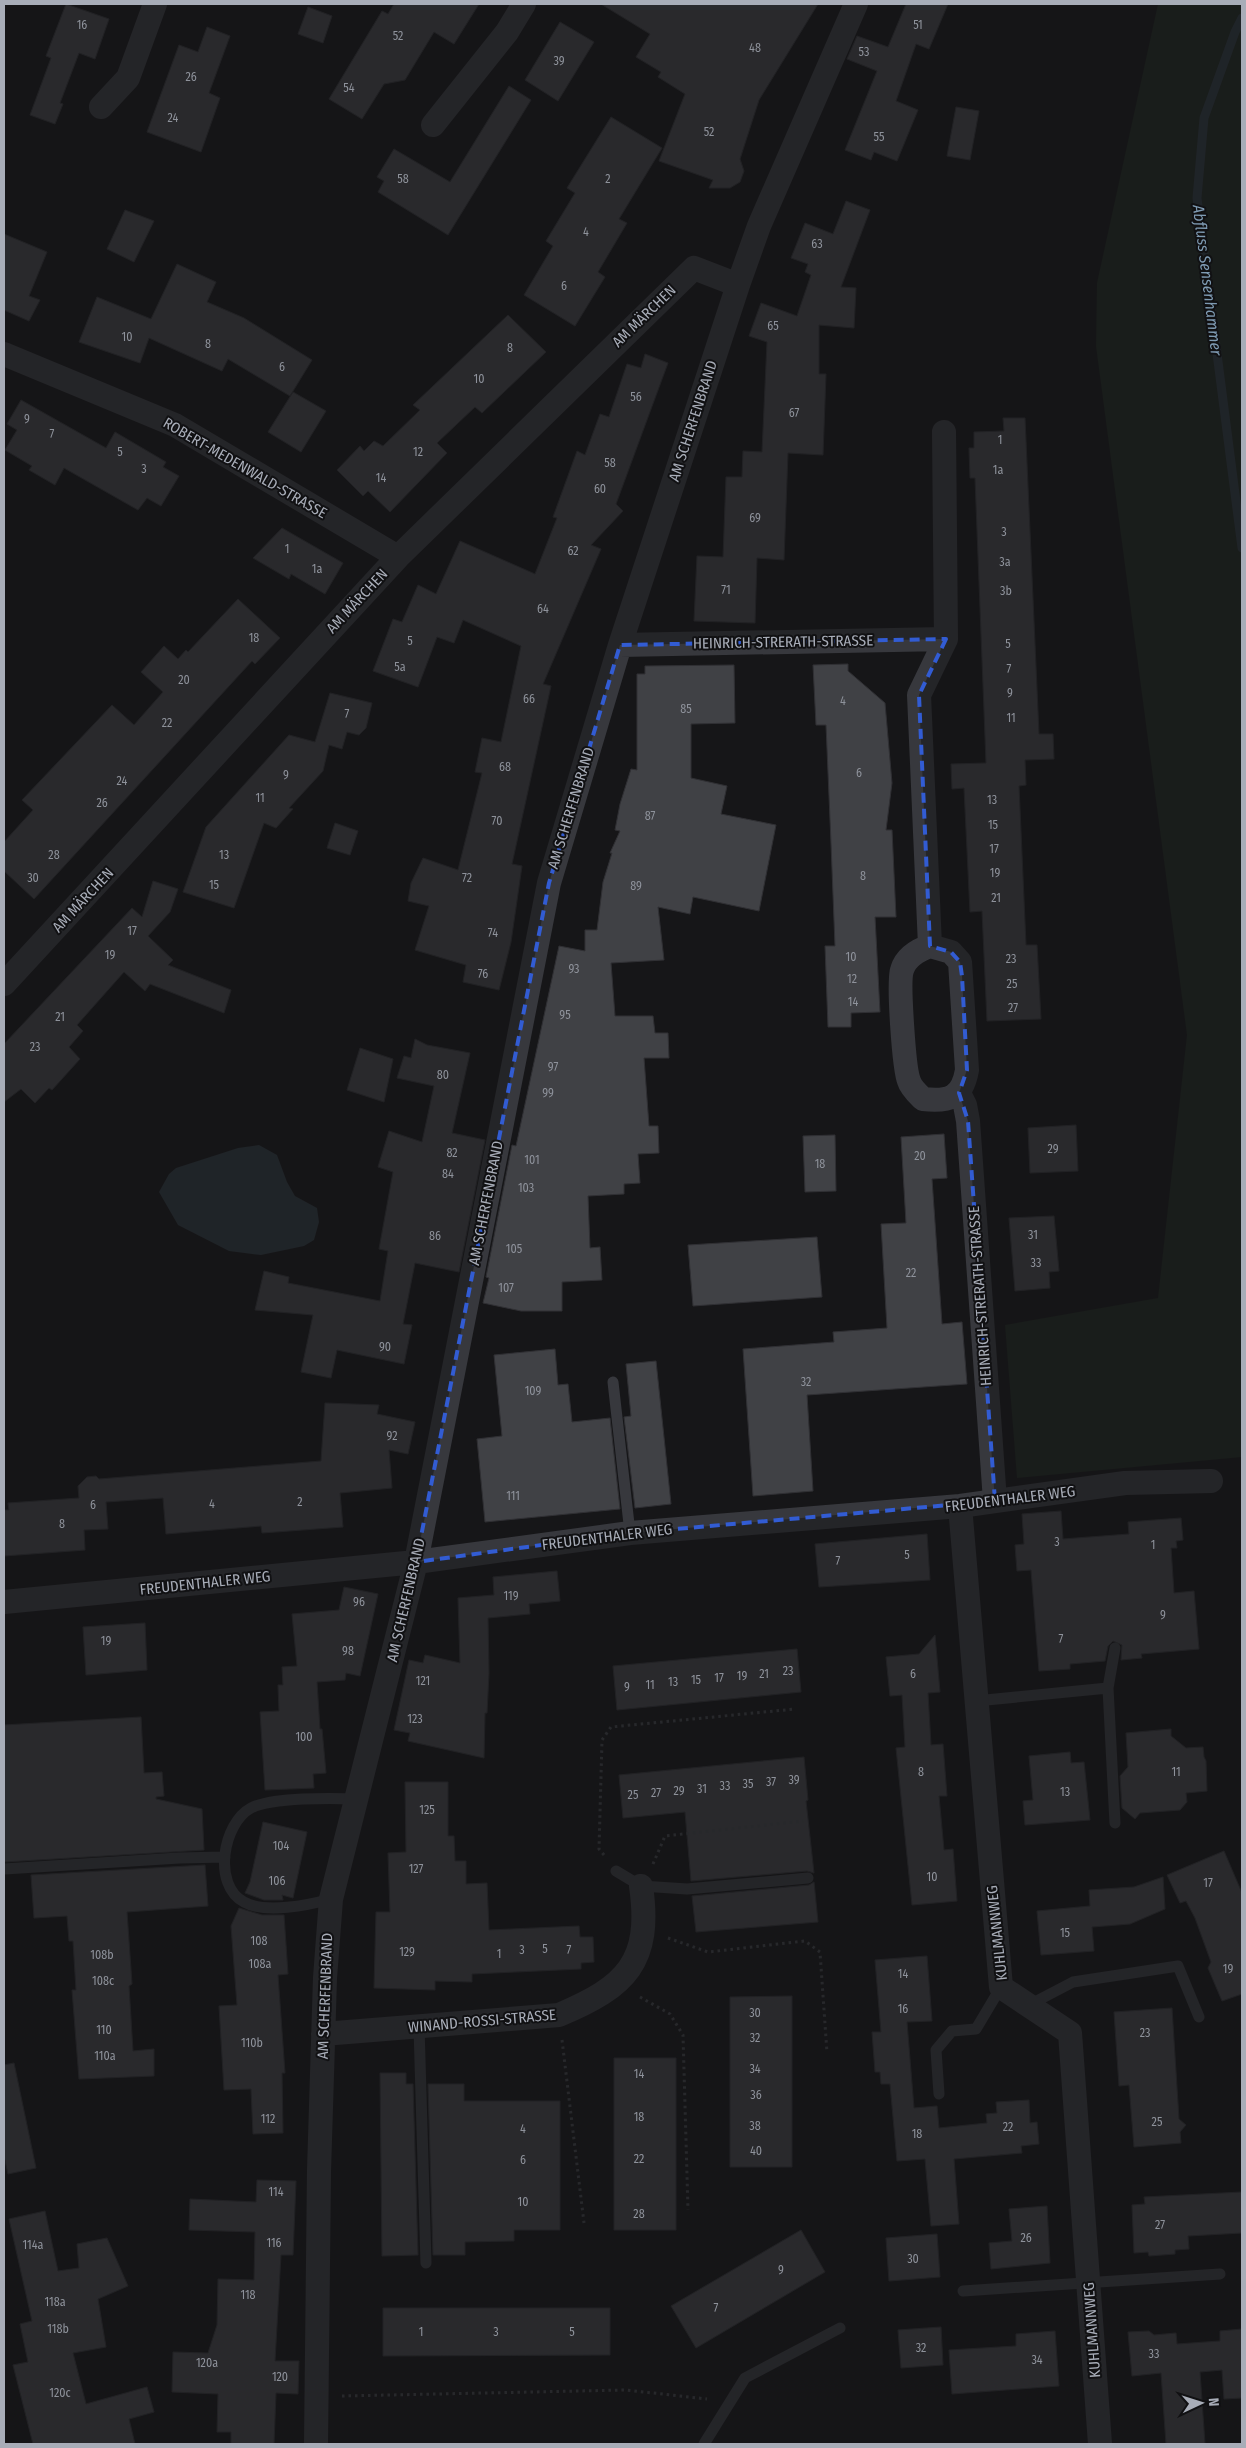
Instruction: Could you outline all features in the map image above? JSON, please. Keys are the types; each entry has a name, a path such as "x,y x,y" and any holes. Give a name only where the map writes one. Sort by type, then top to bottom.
{"street":[{"path":"101,107 128,78 155,4"},
{"path":"433,125 507,32 524,4"},
{"name":"AM SCHERFENBRAND","path":"316,2444 315,2396 323,2034 331,1899 358,1799 416,1562 549,883 620,645 738,285 759,226 856,4"},
{"name":"AM MÄRCHEN","path":"4,984 398,557 694,268 738,285"},
{"name":"ROBERT-MEDENWALD-STRASSE","path":"4,354 175,425 398,557"},
{"path":"930,946 919,695 946,639 944,432"},
{"name":"HEINRICH-STRERATH-STRASSE","path":"620,645 946,639"},
{"path":"930,946 951,952 960,962 967,1070 965,1082 959,1092 950,1099 936,1101 923,1099 909,1081 905,1061 902,970 918,950 930,946"},
{"name":"HEINRICH-STRERATH-STRASSE","path":"959,1092 965,1105 968,1121 995,1501"},
{"name":"FREUDENTHALER WEG","path":"4,1602 416,1562 630,1533 960,1506 1124,1484 1211,1481"},
{"name":"KUHLMANNWEG","path":"960,1506 1000,1987 1070,2033 1100,2444"},
{"name":"WINAND-ROSSI-STRASSE","path":"323,2034 559,2015 588,2003 616,1984 633,1966 644,1934 645,1912 641,1886"}],"lane":[{"path":"613,1382 630,1533"},
{"path":"1115,1648 1108,1688 1115,1823"},
{"path":"976,1701 1108,1688"},
{"path":"331,1899 312,1904 262,1908 244,1902 226,1884 224,1874 225,1857 231,1832 236,1819 254,1807 294,1801 358,1799"},
{"path":"4,1869 225,1857"},
{"path":"616,1872 641,1886 687,1889 808,1878"},
{"path":"1029,2005 1073,1982 1178,1966 1199,2017"},
{"path":"939,2094 936,2050 952,2031 976,2029 1000,1987"},
{"path":"419,2027 426,2263"},
{"path":"963,2291 1220,2274"},
{"path":"704,2444 745,2378 840,2328"}],"path":[{"path":"616,1872 599,1848 602,1740 611,1726 795,1708"},
{"path":"641,1886 665,1836 803,1821"},
{"path":"644,1934 668,1938 708,1952 805,1941 820,1952 827,2053"},
{"path":"616,1984 670,2014 683,2035 688,2210"},
{"path":"559,2015 584,2223"},
{"path":"315,2396 626,2390 730,2402"}],"highlighted area":[{"path":"946,639 919,695 930,946 951,952 960,962 962,976 967,1070 959,1093 968,1121 995,1501 630,1533 416,1562 549,883 620,645"}],"shaded area":[{"path":"1158,4 1242,4 1242,1457 1017,1478 1005,1325 1158,1298 1187,1035 1096,346 1097,283"},
{"path":"259,1145 277,1155 287,1182 295,1196 317,1208 319,1222 314,1240 304,1246 261,1255 229,1251 178,1225 159,1192 169,1174 176,1168 238,1148"}],"building":[{"path":"66,4 109,19 95,59 79,53 60,103 63,104 55,124 30,115 51,58 46,56"},
{"path":"394,4 479,4 454,44 434,32 405,80 384,84 362,119 329,99 382,11 388,14"},
{"path":"601,4 818,4 759,100 740,159 744,171 740,182 730,188 709,188 713,180 659,161 685,94 658,77 661,72 636,57 650,34"},
{"path":"906,4 948,4 929,49 916,44 896,101 918,110 897,161 874,152 871,160 845,150 877,71 847,59 857,36 888,47"},
{"path":"308,7 332,16 323,43 298,34"},
{"path":"560,22 594,42 558,101 525,80"},
{"path":"207,27 230,36 209,93 220,98 201,152 147,132 179,45 198,52"},
{"path":"509,86 531,100 448,235 378,192 384,181 377,177 394,149 450,182"},
{"path":"956,107 979,111 970,160 947,156"},
{"path":"611,117 662,148 619,219 627,223 598,272 605,277 575,326 524,295 553,246 546,241 575,193 567,188"},
{"path":"846,201 870,210 841,287 856,288 854,328 819,325 819,374 826,374 823,455 788,453 784,560 757,558 755,623 694,621 697,556 723,557 726,477 742,477 743,451 762,452 767,342 749,336 761,303 797,316 811,275 805,272 808,264 791,258 805,223 833,234"},
{"path":"125,210 154,221 134,262 107,249"},
{"path":"4,234 47,252 29,296 40,300 29,321 4,310"},
{"path":"177,264 216,282 207,302 244,318 312,360 290,396 228,359 222,371 149,338 140,363 79,342 97,297 151,319"},
{"path":"508,315 546,352 482,413 475,407 437,443 447,453 390,512 368,491 363,496 337,470 360,446 364,451 374,441 383,446 420,410 413,405"},
{"path":"645,354 668,363 616,504 623,511 591,545 601,549 543,684 551,686 512,864 522,866 511,942 499,990 463,982 466,965 415,950 429,906 408,901 411,883 423,858 458,870 482,773 475,772 482,738 501,742 521,646 463,620 454,643 437,637 418,687 373,671 393,619 402,622 418,585 436,594 460,541 535,574 557,518 553,517 577,451 585,455 600,414 609,417 627,364 641,368"},
{"path":"293,392 326,411 301,452 268,432"},
{"path":"21,400 106,448 115,432 166,462 163,467 179,476 161,506 147,498 138,510 64,468 55,485 29,470 32,466 5,450 17,430 7,424"},
{"path":"1003,418 1025,418 1039,734 1053,734 1054,759 1025,760 1026,785 1019,786 1026,945 1037,945 1041,1019 987,1021 982,911 970,912 964,788 952,789 951,764 986,763 975,478 970,478 969,448 974,448 974,432 1004,431"},
{"path":"282,528 343,563 325,594 291,574 289,579 253,558"},
{"path":"238,599 280,638 255,664 252,661 34,899 4,871 4,842 33,810 22,800 112,705 134,725 163,692 141,672 164,646 178,659 186,650 188,652"},
{"path":"848,664 848,671 885,703 892,783 886,830 892,830 896,917 875,917 880,1012 851,1013 851,1027 828,1027 825,946 835,946 831,843 826,725 816,725 813,665"},
{"path":"734,665 735,723 691,724 691,778 727,786 721,814 776,825 759,911 693,897 690,914 658,907 664,960 611,963 615,1016 653,1016 655,1033 668,1033 669,1058 644,1058 649,1126 658,1126 659,1153 638,1154 640,1183 624,1184 624,1194 588,1196 590,1248 600,1247 602,1280 562,1282 562,1311 521,1311 483,1303 489,1278 486,1277 512,1145 516,1146 559,946 585,951 585,930 597,930 603,882 612,853 610,853 620,831 615,830 620,804 631,769 637,770 637,674 645,674 645,666"},
{"path":"330,693 372,703 366,728 359,735 347,732 342,749 329,745 323,771 289,808 293,809 276,828 264,823 234,908 183,892 206,827 289,735 315,742"},
{"path":"335,823 358,831 350,855 327,848"},
{"path":"153,881 178,889 170,912 148,936 173,960 168,965 231,990 224,1013 150,984 145,991 124,972 77,1025 83,1031 69,1047 80,1059 52,1090 49,1088 35,1103 21,1089 4,1102 4,1044 132,908 142,917"},
{"path":"415,1039 427,1045 470,1053 452,1133 485,1140 459,1272 415,1263 403,1324 412,1325 404,1364 337,1350 331,1378 301,1372 313,1315 255,1310 264,1271 289,1277 288,1283 380,1301 388,1251 379,1249 393,1172 378,1167 389,1131 422,1142 434,1086 397,1078 404,1056 411,1058"},
{"path":"360,1048 393,1059 384,1102 347,1090"},
{"path":"1076,1125 1078,1171 1030,1173 1028,1128"},
{"path":"944,1134 947,1178 932,1179 942,1324 962,1322 967,1384 807,1395 813,1491 753,1496 743,1349 834,1342 833,1332 887,1328 881,1224 906,1223 901,1137"},
{"path":"835,1135 836,1191 805,1192 803,1136"},
{"path":"1054,1216 1059,1271 1049,1272 1050,1288 1015,1291 1009,1218"},
{"path":"817,1237 822,1297 693,1306 688,1245"},
{"path":"555,1349 558,1385 568,1384 572,1422 610,1418 620,1509 485,1522 477,1439 502,1436 494,1355"},
{"path":"656,1361 671,1504 635,1508 624,1417 631,1416 626,1364"},
{"path":"325,1403 379,1405 377,1414 415,1422 408,1454 389,1450 392,1488 340,1493 343,1527 262,1533 261,1526 166,1534 163,1498 106,1502 108,1529 84,1530 85,1550 4,1556 4,1510 9,1510 8,1503 79,1498 78,1486 87,1477 96,1476 99,1479 321,1461"},
{"path":"1061,1511 1063,1539 1129,1534 1128,1522 1181,1518 1183,1540 1176,1541 1177,1548 1171,1548 1174,1593 1194,1591 1199,1649 1141,1654 1142,1658 1121,1660 1122,1645 1113,1641 1108,1646 1105,1661 1070,1664 1070,1669 1039,1671 1031,1570 1017,1571 1015,1545 1024,1544 1022,1514"},
{"path":"927,1534 930,1580 819,1587 815,1544"},
{"path":"557,1571 560,1601 529,1604 530,1614 488,1618 489,1673 487,1713 485,1713 484,1758 408,1741 410,1733 394,1730 409,1660 423,1663 425,1655 460,1663 458,1598 494,1595 493,1577"},
{"path":"344,1587 378,1594 360,1676 346,1673 345,1680 317,1682 320,1729 322,1729 326,1773 313,1774 314,1788 265,1790 260,1712 279,1711 278,1685 283,1685 282,1667 297,1666 292,1614 339,1610"},
{"path":"145,1623 147,1670 86,1675 83,1627"},
{"path":"935,1635 940,1692 928,1693 931,1745 943,1744 947,1796 939,1796 944,1850 953,1849 957,1901 912,1905 896,1748 905,1747 902,1695 890,1696 886,1657 919,1654"},
{"path":"797,1649 801,1692 617,1710 613,1666"},
{"path":"141,1717 144,1773 162,1772 164,1796 156,1797 156,1799 202,1809 204,1850 4,1862 4,1725"},
{"path":"1171,1729 1171,1736 1186,1748 1203,1747 1206,1761 1207,1791 1186,1793 1187,1802 1180,1810 1140,1813 1135,1819 1122,1808 1120,1776 1128,1767 1126,1733"},
{"path":"1070,1752 1071,1763 1084,1762 1090,1820 1025,1825 1023,1801 1033,1800 1029,1756"},
{"path":"804,1757 808,1800 806,1801 814,1873 807,1871 691,1881 685,1812 623,1818 619,1775"},
{"path":"405,1782 448,1782 448,1836 454,1836 455,1861 466,1861 466,1884 487,1883 489,1930 579,1926 580,1937 593,1937 594,1962 581,1963 581,1969 472,1974 472,1982 435,1981 435,1990 374,1988 376,1912 390,1912 388,1853 406,1852"},
{"path":"263,1822 307,1832 293,1898 282,1895 283,1900 264,1900 245,1893 250,1882"},
{"path":"1224,1851 1242,1893 1242,1994 1222,2001 1208,1968 1211,1962 1195,1918 1186,1901 1180,1903 1167,1875"},
{"path":"205,1865 208,1906 127,1912 132,1984 129,1986 133,2051 154,2049 154,2076 79,2079 72,1990 76,1990 73,1941 69,1941 67,1916 34,1918 31,1875"},
{"path":"1163,1877 1165,1909 1130,1924 1092,1927 1094,1951 1041,1955 1037,1911 1090,1906 1089,1890 1134,1887"},
{"path":"814,1882 818,1922 696,1932 692,1896 809,1885"},
{"path":"239,1908 262,1915 284,1915 288,1974 278,1975 285,2073 282,2073 283,2133 253,2134 251,2089 224,2090 219,2006 237,2005 231,1926"},
{"path":"927,1956 932,2021 907,2022 914,2108 937,2106 939,2128 987,2123 986,2114 997,2113 996,2102 1029,2100 1030,2123 1037,2122 1039,2144 1021,2146 1022,2153 954,2159 959,2224 931,2226 925,2159 897,2161 890,2084 881,2084 880,2072 875,2072 872,2032 881,2032 875,1960"},
{"path":"792,1996 792,2167 730,2167 730,1997"},
{"path":"1172,2008 1179,2119 1186,2125 1180,2132 1181,2143 1134,2147 1129,2085 1119,2086 1114,2012"},
{"path":"614,2058 676,2058 676,2230 614,2230"},
{"path":"14,2063 36,2168 8,2174 4,2156 4,2065"},
{"path":"380,2073 406,2073 406,2084 413,2084 418,2255 382,2256"},
{"path":"428,2084 464,2084 464,2101 560,2101 560,2230 514,2230 514,2241 465,2242 465,2255 433,2255"},
{"path":"257,2180 296,2181 293,2255 281,2255 275,2361 299,2361 298,2394 276,2393 274,2444 231,2444 231,2432 217,2432 218,2394 172,2392 173,2352 208,2353 217,2325 218,2279 254,2280 255,2232 189,2230 190,2199 256,2202"},
{"path":"1242,2192 1242,2233 1188,2236 1189,2249 1175,2250 1175,2254 1149,2256 1148,2252 1134,2253 1132,2205 1145,2204 1144,2197"},
{"path":"1047,2206 1050,2263 991,2269 989,2243 1012,2241 1009,2209"},
{"path":"45,2211 58,2271 79,2268 77,2244 107,2238 128,2286 98,2299 106,2347 73,2353 86,2404 147,2387 154,2412 129,2419 135,2444 33,2444 13,2365 28,2362 20,2324 32,2321 9,2219"},
{"path":"801,2230 825,2272 696,2348 671,2306"},
{"path":"937,2234 940,2277 889,2281 886,2238"},
{"path":"383,2308 610,2308 610,2355 383,2356"},
{"path":"941,2327 943,2365 901,2368 898,2330"},
{"path":"1242,2329 1242,2398 1224,2399 1222,2370 1200,2372 1205,2444 1166,2444 1161,2373 1132,2376 1128,2332 1149,2331 1154,2335 1176,2333 1177,2344 1220,2341 1220,2331"},
{"path":"1055,2331 1059,2386 952,2394 949,2350 1016,2346 1016,2334"}],"waterway":[{"name":"Abfluss Sensenhammer","path":"1242,18 1235,32 1204,118 1197,198 1242,548"}]}
